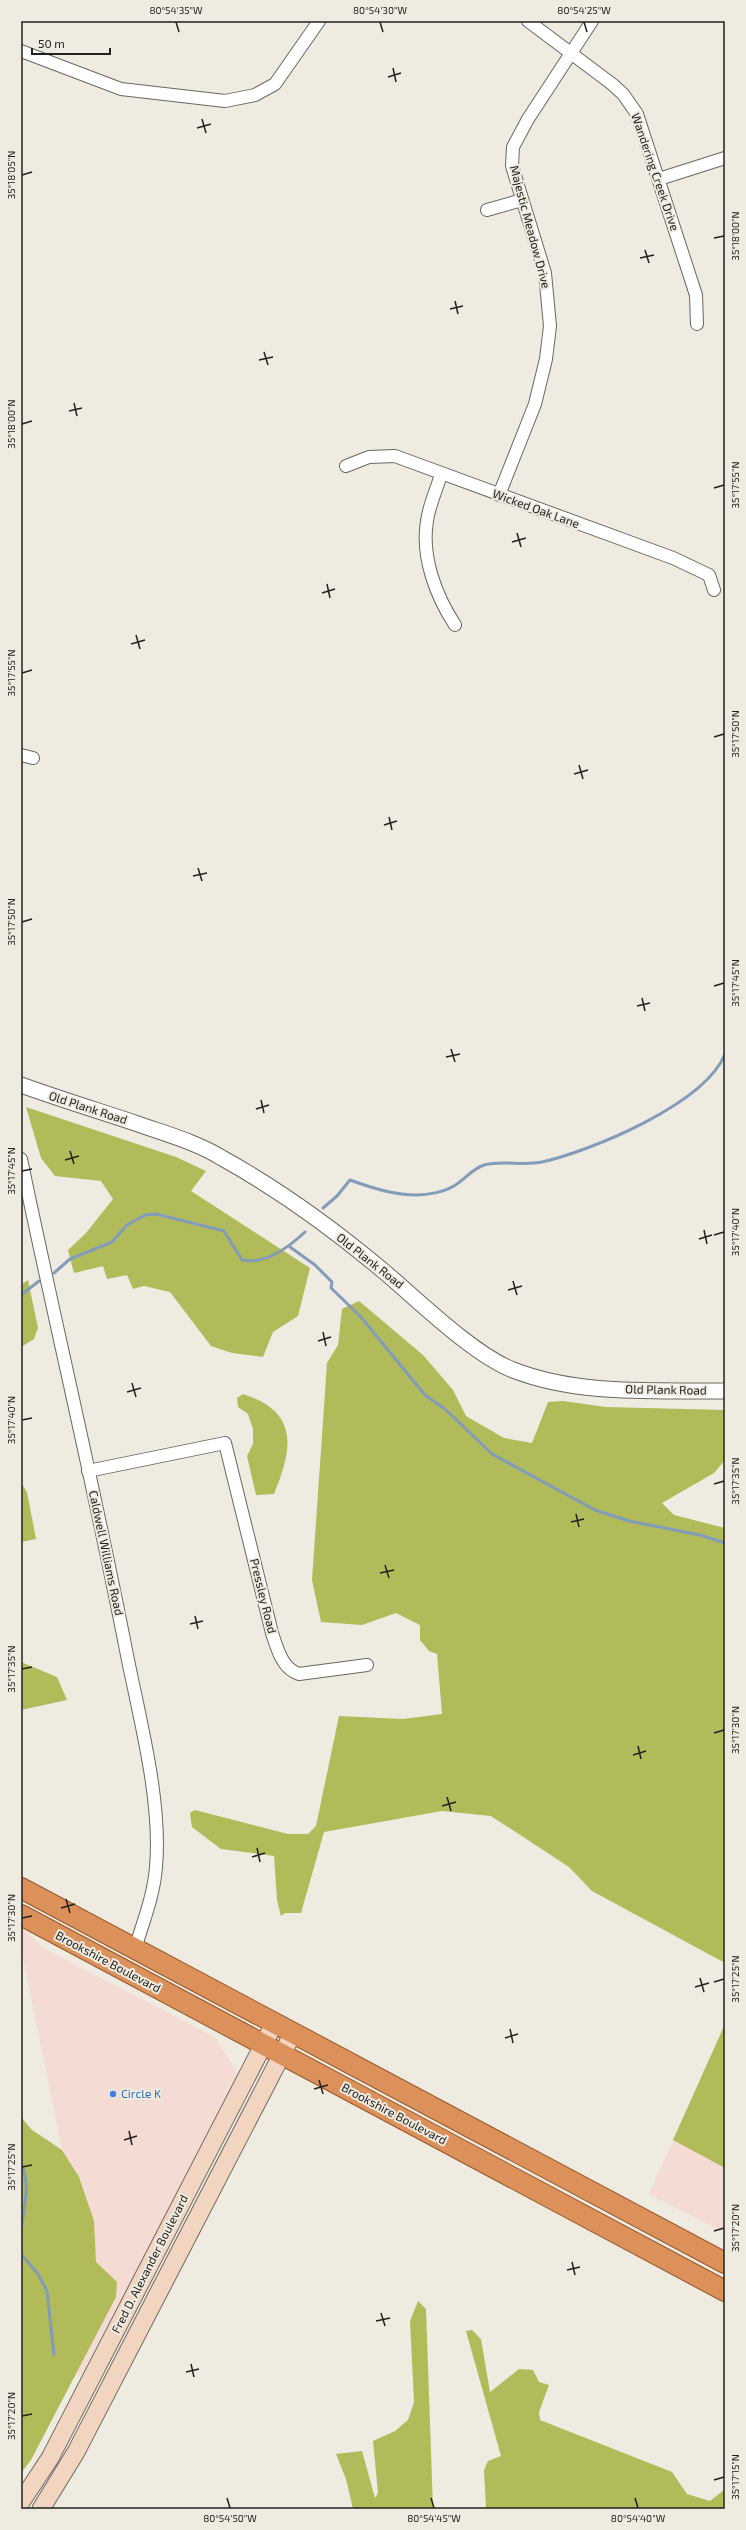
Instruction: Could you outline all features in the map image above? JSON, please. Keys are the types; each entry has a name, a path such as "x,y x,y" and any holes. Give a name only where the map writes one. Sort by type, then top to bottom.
{"highway":[{"name":"Brookshire Boulevard","path":"21,1888 725,2263"},
{"path":"21,1905 66,1921 120,1950 135,1949"},
{"name":"Brookshire Boulevard","path":"21,1915 725,2291"},
{"path":"134,1975 138,1969 147,1967 199,1994 227,1998"},
{"path":"413,2124 452,2136 523,2169 538,2164"},
{"path":"526,2185 540,2180 551,2183 625,2219 690,2244"}],"main road":[{"name":"Fred D. Alexander Boulevard","path":"21,2502 50,2458 274,2024"},
{"name":"Fred D. Alexander Boulevard","path":"41,2509 76,2452 292,2033"}],"street":[{"path":"21,51 121,89 226,101 255,95 275,84 319,21"},
{"name":"Wandering Creek Drive","path":"528,21 612,84 631,104 641,125 696,295 697,324"},
{"name":"Majestic Meadow Drive","path":"499,495 535,404 546,359 550,326 545,273 512,166 513,147 528,118 569,53 592,21"},
{"path":"659,179 725,158"},
{"path":"487,210 522,200"},
{"name":"Wicked Oak Lane","path":"346,466 370,457 395,456 673,558 709,575 714,590"},
{"path":"442,474 427,521 427,560 442,606 455,625"},
{"path":"21,755 33,758"},
{"name":"Old Plank Road","path":"21,1085 176,1137 221,1157 275,1191 341,1237 464,1339 508,1368 530,1376 573,1386 616,1389 725,1391"},
{"name":"Caldwell Williams Road","path":"21,1159 121,1624 154,1807 156,1844 155,1876 148,1908 135,1949"},
{"name":"Pressley Road","path":"88,1472 225,1443 272,1633 283,1662 290,1670 299,1674 367,1665"}],"shaded area":[{"path":"21,1927 45,1949 215,2037 239,2076 80,2377 37,2322 90,2288 21,1947"},
{"path":"725,2024 725,2233 649,2194"}],"green space":[{"path":"26,1107 176,1157 206,1171 191,1191 310,1268 298,1316 273,1332 263,1357 232,1353 211,1346 170,1292 144,1286 133,1289 127,1275 107,1279 103,1266 74,1273 68,1250 86,1233 113,1199 101,1181 55,1176 41,1158"},
{"path":"28,1280 38,1328 34,1339 21,1347 21,1285"},
{"path":"359,1301 423,1355 453,1390 466,1416 504,1438 532,1443 548,1402 563,1401 606,1407 725,1410 725,1460 714,1473 662,1503 674,1515 725,1528 725,1963 592,1891 569,1867 491,1816 442,1811 324,1832 301,1913 285,1913 281,1916 277,1900 274,1856 221,1849 192,1827 190,1813 195,1810 288,1834 308,1834 316,1826 339,1716 403,1719 442,1714 437,1654 429,1651 420,1640 420,1625 396,1613 362,1625 321,1622 312,1580 327,1363 338,1345 342,1309"},
{"path":"243,1394 261,1402 274,1411 282,1421 287,1434 285,1462 274,1494 256,1495 247,1456 253,1444 253,1429 248,1414 238,1407 237,1398"},
{"path":"21,1483 27,1492 36,1539 21,1542"},
{"path":"21,1662 57,1677 67,1700 21,1710"},
{"path":"725,2024 725,2168 673,2140"},
{"path":"21,2117 32,2130 62,2150 79,2177 94,2221 96,2262 117,2282 116,2297 31,2460 21,2473"},
{"path":"418,2301 426,2309 433,2509 353,2509 346,2479 336,2454 362,2451 375,2498 378,2493 373,2441 395,2431 408,2420 414,2402 410,2321"},
{"path":"472,2330 481,2339 490,2392 519,2369 533,2370 539,2382 549,2385 539,2412 540,2420 672,2472 687,2494 710,2501 725,2489 725,2509 486,2509 484,2470 488,2461 501,2456 466,2331"}],"waterway":[{"path":"323,1208 337,1196 350,1180 391,1192 408,1195 426,1194 449,1189 484,1165 498,1163 542,1162 588,1148 644,1123 671,1107 695,1090 713,1073 725,1054"},
{"path":"54,1273 70,1259 112,1242 127,1225 145,1215 156,1214 224,1231 242,1260 251,1261 276,1254 305,1232"},
{"path":"290,1247 315,1265 332,1282 331,1288 360,1316 425,1395 445,1409 492,1454 595,1510 629,1521 700,1535 725,1543"},
{"path":"21,1295 39,1281"},
{"path":"21,2163 26,2180 26,2196 21,2229"},
{"path":"21,2254 38,2274 47,2291 54,2355"}],"place":[{"name":"Circle K","path":"113,2094"}]}
